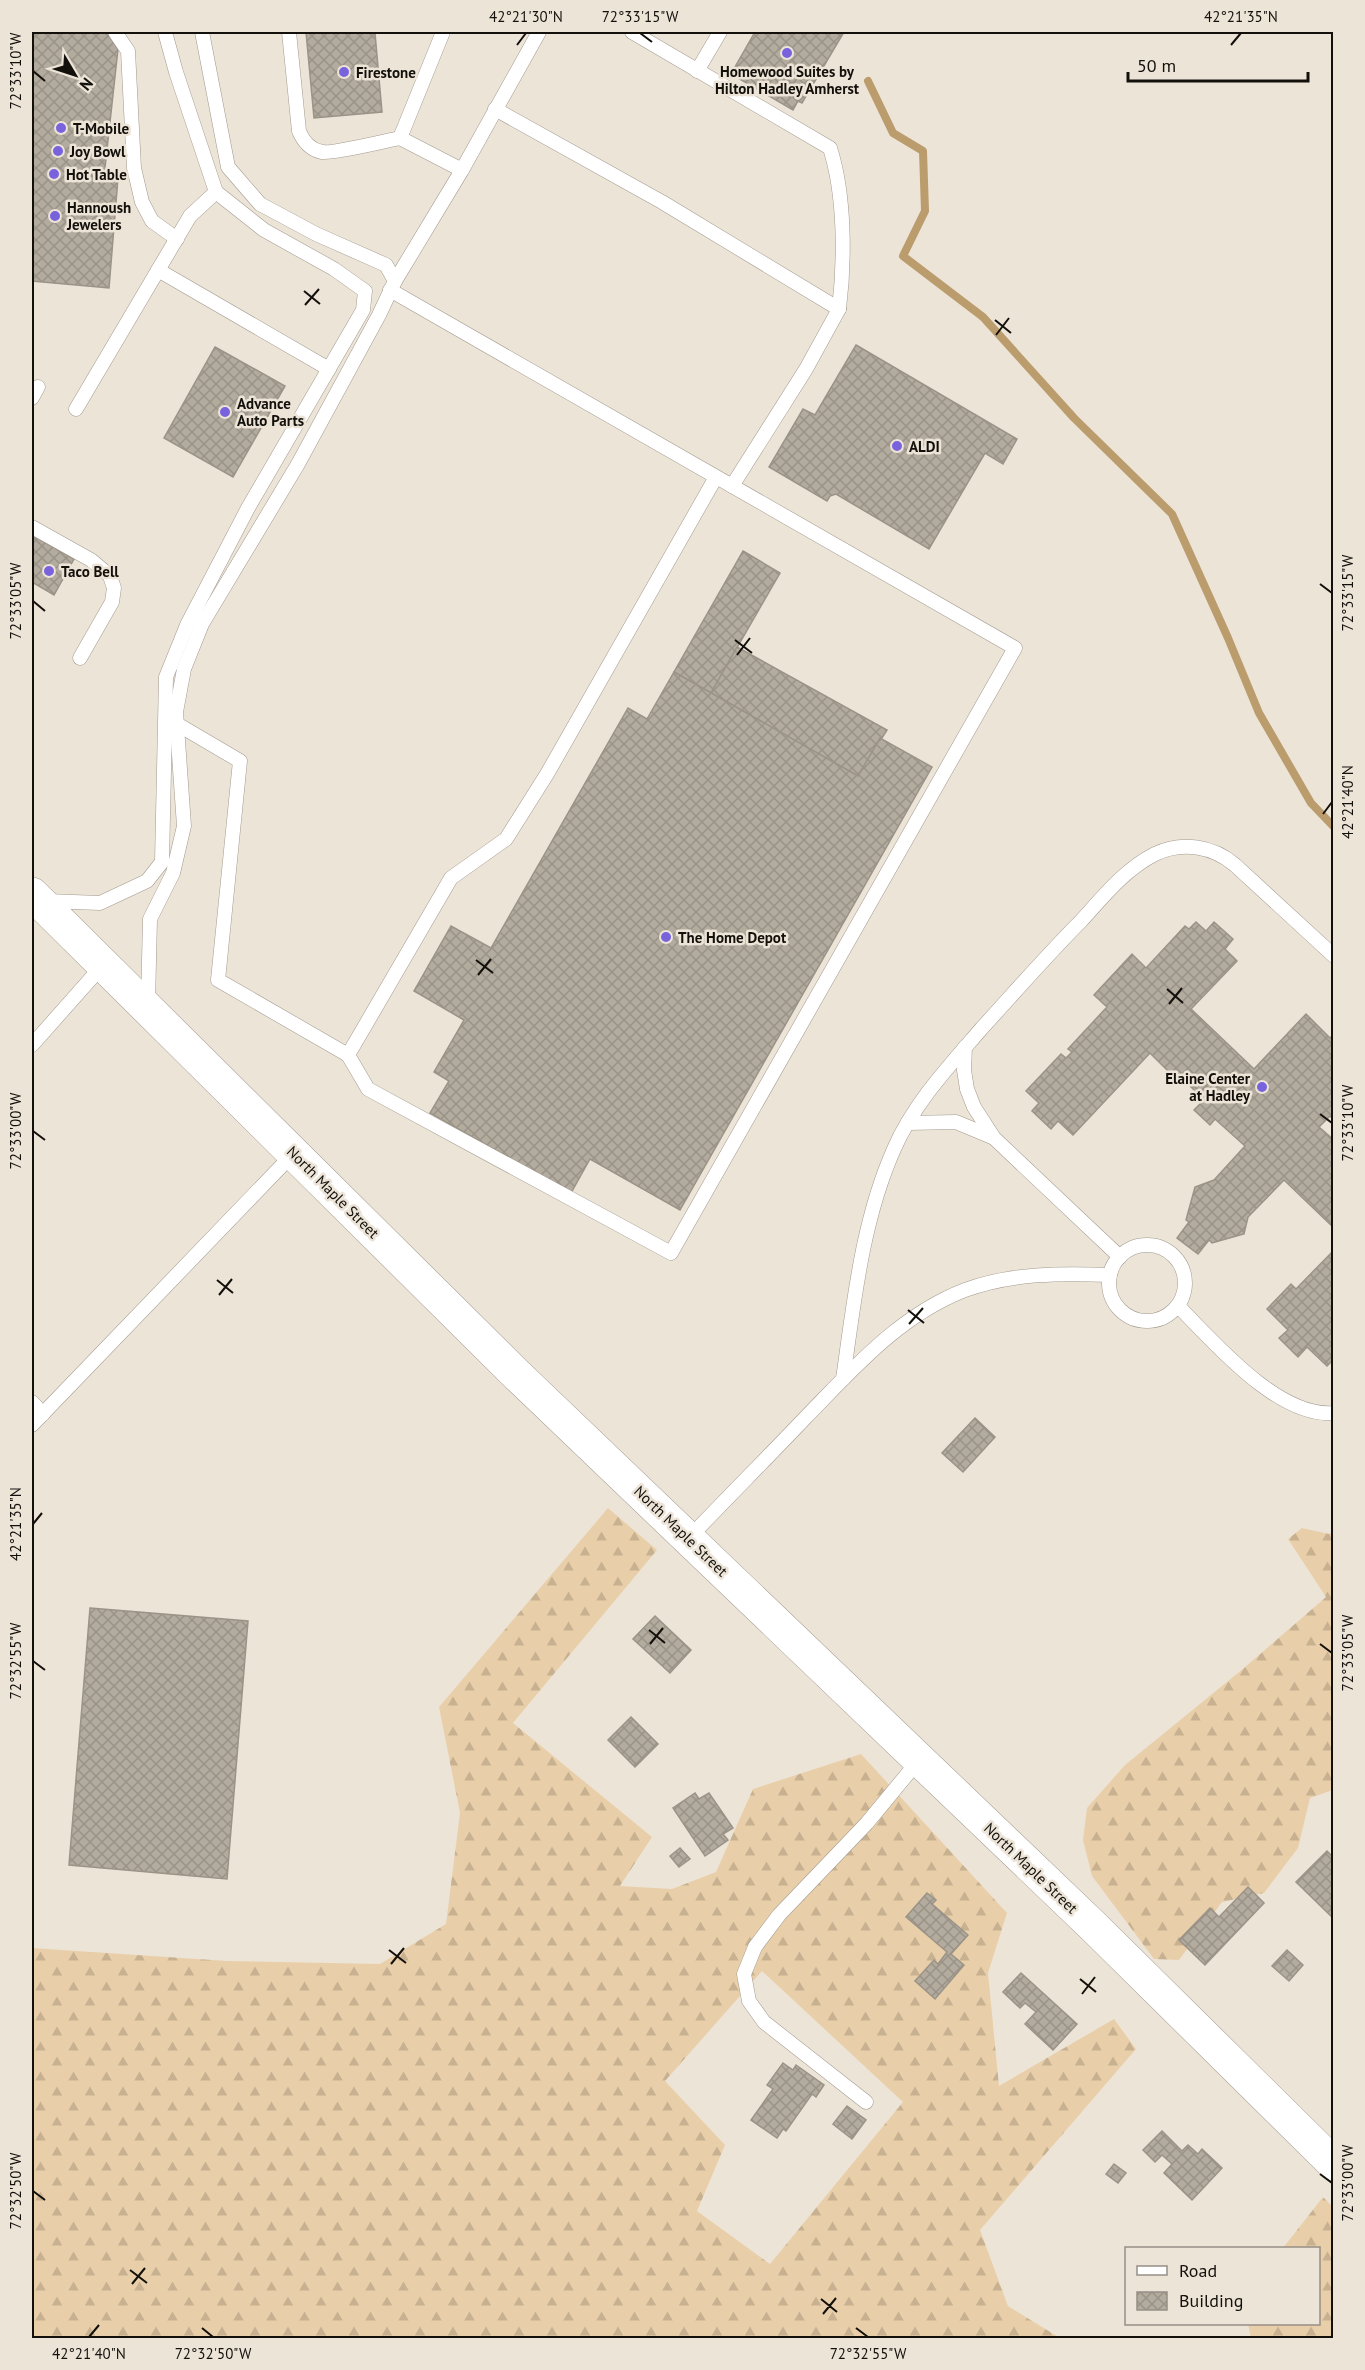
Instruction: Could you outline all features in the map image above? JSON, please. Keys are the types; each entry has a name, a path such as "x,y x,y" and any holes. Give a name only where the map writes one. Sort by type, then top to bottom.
{"main road":[{"name":"North Maple Street","path":"35,898 514,1372 1093,1926 1334,2164"}],"lane":[{"path":"115,32 128,51 134,168 142,202 152,221 177,239"},
{"path":"35,898 100,903 147,880 162,862 166,677 187,625 248,508 363,310 365,291 334,269 264,230 216,192 165,32"},
{"path":"177,724 240,760 218,980 348,1055 368,1089 671,1253 1015,648 716,477 392,285 387,266 316,234 260,204 228,167 202,32"},
{"path":"289,32 299,131 310,147 324,153 400,138 462,170"},
{"path":"400,138 443,32"},
{"path":"148,1009 150,918 173,873 184,826 176,712 184,669 202,624 298,464 392,285 462,170 539,32"},
{"path":"697,71 720,32"},
{"path":"641,34 697,71 830,148 837,170 844,270 839,309 806,369 732,486"},
{"path":"495,109 662,202 839,309"},
{"path":"76,409 190,216 216,192"},
{"path":"158,270 329,369"},
{"path":"348,1055 451,878 506,839 546,774 716,477"},
{"path":"32,527 91,560 110,576 114,588 112,602 80,658"},
{"path":"843,1379 855,1292 871,1216 882,1176 908,1123 965,1047 1060,942 1122,878 1146,859 1165,850 1183,847 1202,848 1219,853 1334,956"},
{"path":"32,1045 103,965"},
{"path":"965,1047 964,1070 968,1089 974,1107 994,1138 1120,1257"},
{"path":"908,1123 956,1122 994,1138"},
{"path":"32,1425 294,1153"},
{"path":"1149,1245 1158,1246 1172,1254 1178,1260 1184,1275 1184,1291 1178,1306 1158,1319 1143,1320 1128,1316 1112,1298 1110,1275 1120,1257 1133,1248 1149,1245"},
{"path":"688,1539 843,1379 901,1325 925,1309 960,1292 1023,1276 1110,1275"},
{"path":"1178,1306 1213,1342 1271,1392 1304,1410 1334,1413"},
{"path":"32,1402 43,1414"},
{"path":"866,2102 764,2022 748,2001 744,1974 755,1947 779,1915 867,1823 919,1760"}],"green space":[{"path":"608,1508 657,1550 513,1723 652,1837 620,1886 672,1889 716,1872 753,1789 861,1754 1007,1913 988,1973 999,2086 1114,2019 1136,2049 980,2230 1008,2306 1060,2338 32,2338 32,1948 227,1961 380,1964 446,1924 460,1813 439,1707","holes":["762,1971 903,2102 770,2264 697,2211 725,2145 665,2081"]},
{"path":"1302,1528 1329,1534 1333,1532 1333,1790 1310,1798 1298,1848 1264,1893 1222,1902 1179,1960 1154,1959 1092,1876 1083,1840 1087,1808 1125,1765 1244,1668 1326,1597 1288,1539"},
{"path":"1323,2197 1333,2207 1333,2338 1251,2338 1248,2325 1320,2325 1320,2247 1284,2247"}],"building":[{"path":"32,32 107,32 118,49 104,177 118,178 109,288 32,281"},
{"name":"Firestone","path":"306,32 390,32 375,33 382,112 314,118"},
{"name":"Homewood Suites by Hilton Hadley Amherst","path":"755,32 844,32 802,103 798,101 793,110 731,74"},
{"name":"ALDI","path":"856,345 1017,439 1003,464 985,453 929,549 836,494 830,496 827,501 769,467 803,409 815,415"},
{"name":"Advance Auto Parts","path":"215,347 285,386 233,477 164,438"},
{"name":"Taco Bell","path":"32,535 74,559 54,595 32,582"},
{"path":"743,551 780,573 711,693 674,672"},
{"path":"737,647 887,730 858,776 711,693"},
{"name":"The Home Depot","path":"674,672 858,776 880,738 932,767 680,1210 590,1159 571,1193 430,1113 449,1081 434,1072 464,1020 414,991 451,926 491,948 628,708 647,719"},
{"name":"Elaine Center at Hadley","path":"1196,922 1206,931 1214,922 1233,939 1225,949 1237,961 1191,1009 1254,1069 1306,1014 1330,1038 1334,1034 1334,1120 1330,1116 1319,1127 1334,1140 1334,1228 1284,1180 1248,1217 1244,1234 1212,1243 1209,1240 1198,1254 1177,1238 1189,1222 1186,1220 1195,1187 1214,1180 1245,1146 1215,1119 1210,1125 1194,1110 1204,1100 1183,1079 1179,1082 1150,1053 1073,1135 1058,1121 1051,1129 1032,1111 1039,1103 1026,1091 1061,1054 1066,1058 1072,1052 1068,1049 1107,1007 1094,995 1132,954 1146,968 1185,926 1189,929"},
{"path":"1334,1250 1334,1359 1327,1366 1307,1347 1298,1357 1279,1338 1288,1330 1267,1309 1291,1284 1296,1289"},
{"path":"975,1418 995,1437 963,1472 942,1453"},
{"path":"90,1608 248,1621 227,1879 69,1865"},
{"path":"655,1616 691,1650 670,1673 633,1639"},
{"path":"631,1717 658,1744 635,1767 608,1740"},
{"path":"695,1793 699,1799 709,1793 733,1828 723,1834 728,1840 705,1856 673,1808"},
{"path":"680,1848 690,1859 679,1867 670,1856"},
{"path":"1327,1851 1334,1858 1334,1919 1296,1882"},
{"path":"1248,1887 1264,1903 1205,1965 1179,1940 1210,1908 1219,1917"},
{"path":"927,1893 936,1900 932,1904 968,1935 951,1954 964,1965 935,1999 915,1981 934,1960 938,1964 947,1952 906,1917"},
{"path":"1287,1950 1303,1965 1289,1981 1272,1966"},
{"path":"1021,1973 1077,2024 1053,2050 1025,2024 1036,2012 1025,2003 1020,2008 1003,1992"},
{"path":"783,2063 793,2070 796,2065 824,2085 816,2097 812,2094 786,2131 783,2129 777,2138 751,2120 773,2089 767,2085"},
{"path":"847,2106 866,2120 852,2139 833,2124"},
{"path":"1162,2131 1182,2151 1188,2145 1198,2154 1202,2149 1222,2168 1192,2200 1164,2173 1172,2164 1162,2155 1155,2162 1143,2150"},
{"path":"1114,2164 1126,2173 1118,2183 1106,2174"}],"waterway":[{"path":"868,81 893,133 923,151 925,211 903,256 983,317 1074,418 1172,514 1259,713 1311,803 1334,827"}],"place":[{"name":"Homewood Suites by Hilton Hadley Amherst","path":"787,53"},
{"name":"Firestone","path":"344,72"},
{"name":"T-Mobile","path":"61,128"},
{"name":"Joy Bowl","path":"58,151"},
{"name":"Hot Table","path":"54,174"},
{"name":"Hannoush Jewelers","path":"55,216"},
{"name":"Advance Auto Parts","path":"225,412"},
{"name":"ALDI","path":"897,446"},
{"name":"Taco Bell","path":"49,571"},
{"name":"The Home Depot","path":"666,937"},
{"name":"Elaine Center at Hadley","path":"1262,1087"}]}
